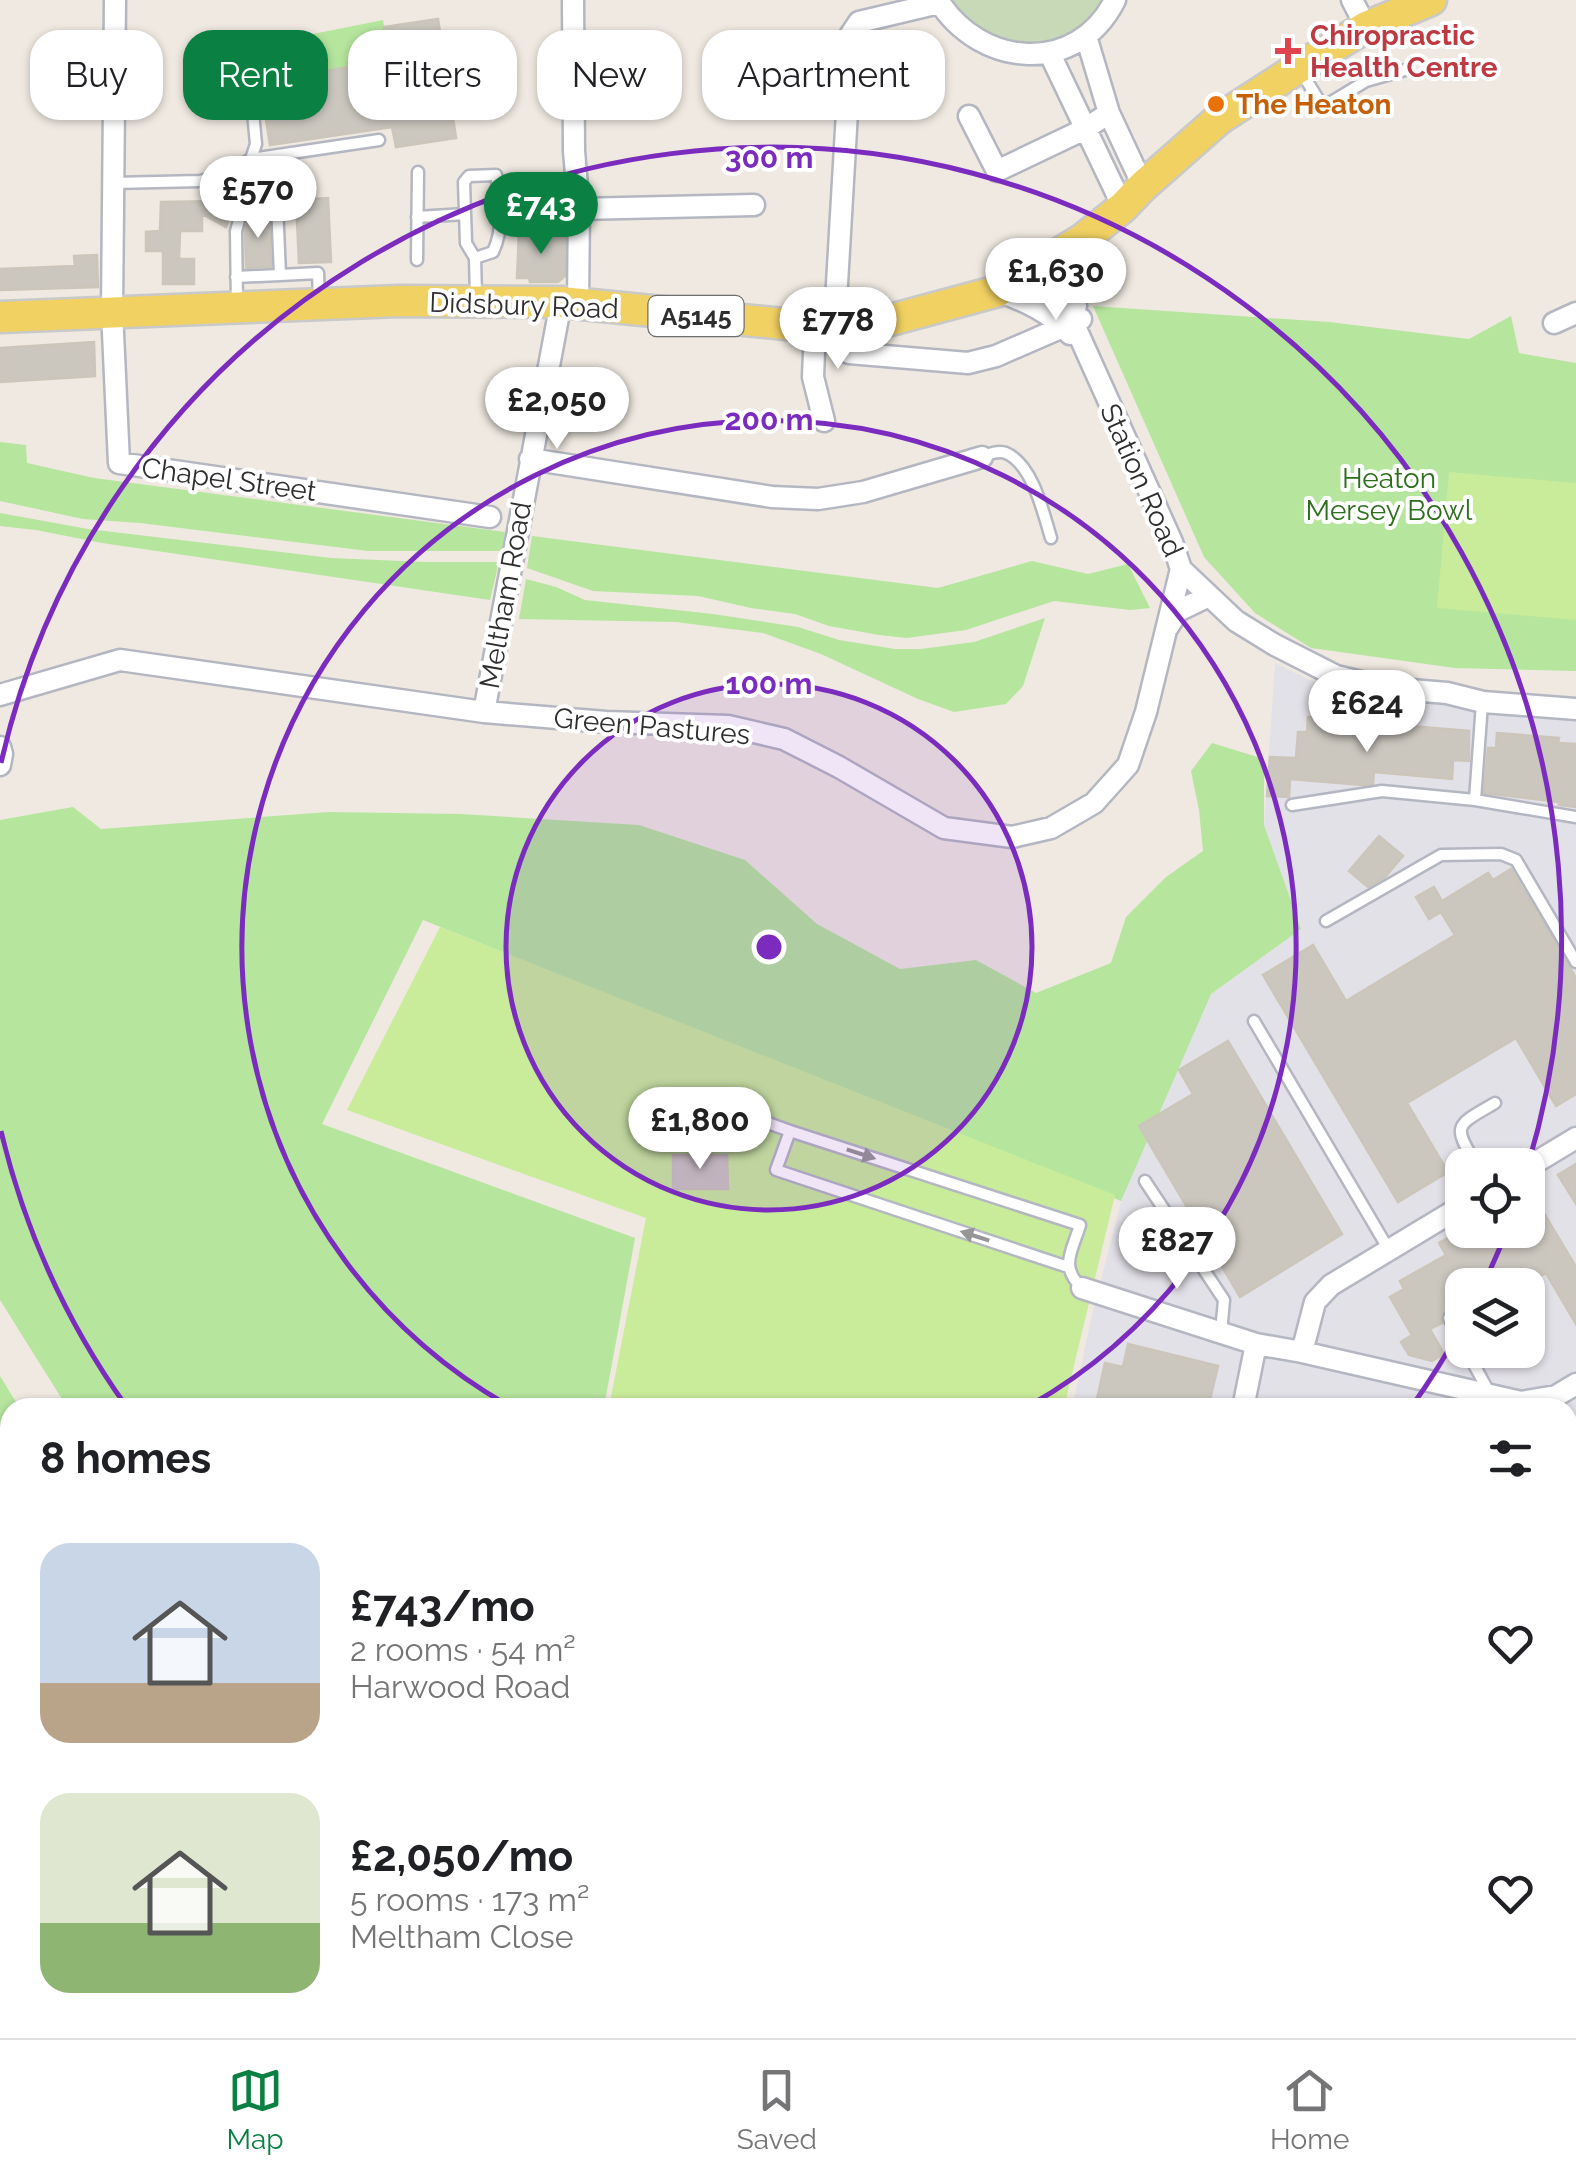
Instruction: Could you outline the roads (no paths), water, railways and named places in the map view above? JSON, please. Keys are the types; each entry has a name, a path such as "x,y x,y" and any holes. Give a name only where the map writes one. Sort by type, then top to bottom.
{"main road":[{"name":"Didsbury Road","path":"0,317 112,311 237,292 319,304 570,303 834,336 998,291 1083,239 1219,119 1366,27 1431,0"}],"street":[{"path":"112,311 116,0"},
{"name":"Meltham Road","path":"484,712 530,459 570,303 579,208 574,151 572,0"},
{"path":"824,420 813,377 834,336 848,95 847,40 860,22 939,1 959,28 986,46 1017,54 1049,52 1086,36 1115,0"},
{"path":"1352,0 1366,27"},
{"path":"1086,36 1133,196"},
{"path":"1049,52 1086,129 1133,196"},
{"path":"969,116 997,170 1086,129 1109,114"},
{"path":"579,208 754,205"},
{"name":"Station Road","path":"1051,259 1072,322 1098,380"},
{"path":"998,291 1072,322"},
{"name":"Chapel Street","path":"112,311 119,463 490,517"},
{"path":"1554,323 1576,313"},
{"path":"834,336 968,363 996,356 1072,322"},
{"name":"Station Road","path":"1072,322 1181,569 1236,622 1336,676 1482,702 1576,709"},
{"path":"530,459 772,497 818,499 863,492 982,457"},
{"name":"Green Pastures","path":"0,695 120,660 484,712 728,726 784,739 839,766 944,828 1012,836 1051,828 1094,803 1128,765 1146,712 1181,569"},
{"path":"1164,633 1178,611 1209,596"},
{"path":"0,747 0,765"},
{"path":"1545,1157 1576,1138"},
{"path":"1302,1352 1316,1302 1330,1284 1445,1216"},
{"path":"1082,1288 1256,1344 1302,1352 1461,1398 1503,1398"},
{"path":"1245,1398 1256,1344"},
{"path":"1554,1398 1576,1384"}],"lane":[{"path":"1298,68 1323,107 1366,81 1405,70"},
{"path":"251,159 256,144 254,120"},
{"path":"113,182 200,181 222,176 251,159 379,140"},
{"path":"417,260 418,172"},
{"path":"475,258 493,252 498,241 500,196 496,175 469,176 464,182 466,243 475,258 476,302"},
{"path":"280,275 277,204 243,206 236,231 237,292 280,275 318,273 319,304"},
{"path":"417,217 465,214"},
{"path":"982,457 996,452 1006,454 1028,476 1051,538"},
{"path":"1475,800 1482,702"},
{"path":"1292,805 1382,791 1576,816"},
{"path":"1326,921 1440,855 1501,854 1516,860 1576,962"},
{"path":"1254,1021 1389,1250"},
{"path":"1467,1148 1459,1130 1467,1119 1496,1103"},
{"path":"702,1104 735,1111 1080,1225 1068,1267 1082,1288"},
{"path":"790,1132 776,1170 1068,1267"},
{"path":"1145,1181 1224,1300 1221,1333"},
{"path":"1475,1368 1490,1395"}],"place":[{"name":"Chiropractic Health Centre","path":"1288,51"},
{"name":"The Heaton","path":"1216,104"}],"park label":[{"name":"Heaton Mersey Bowl","path":"1389,494"}]}
